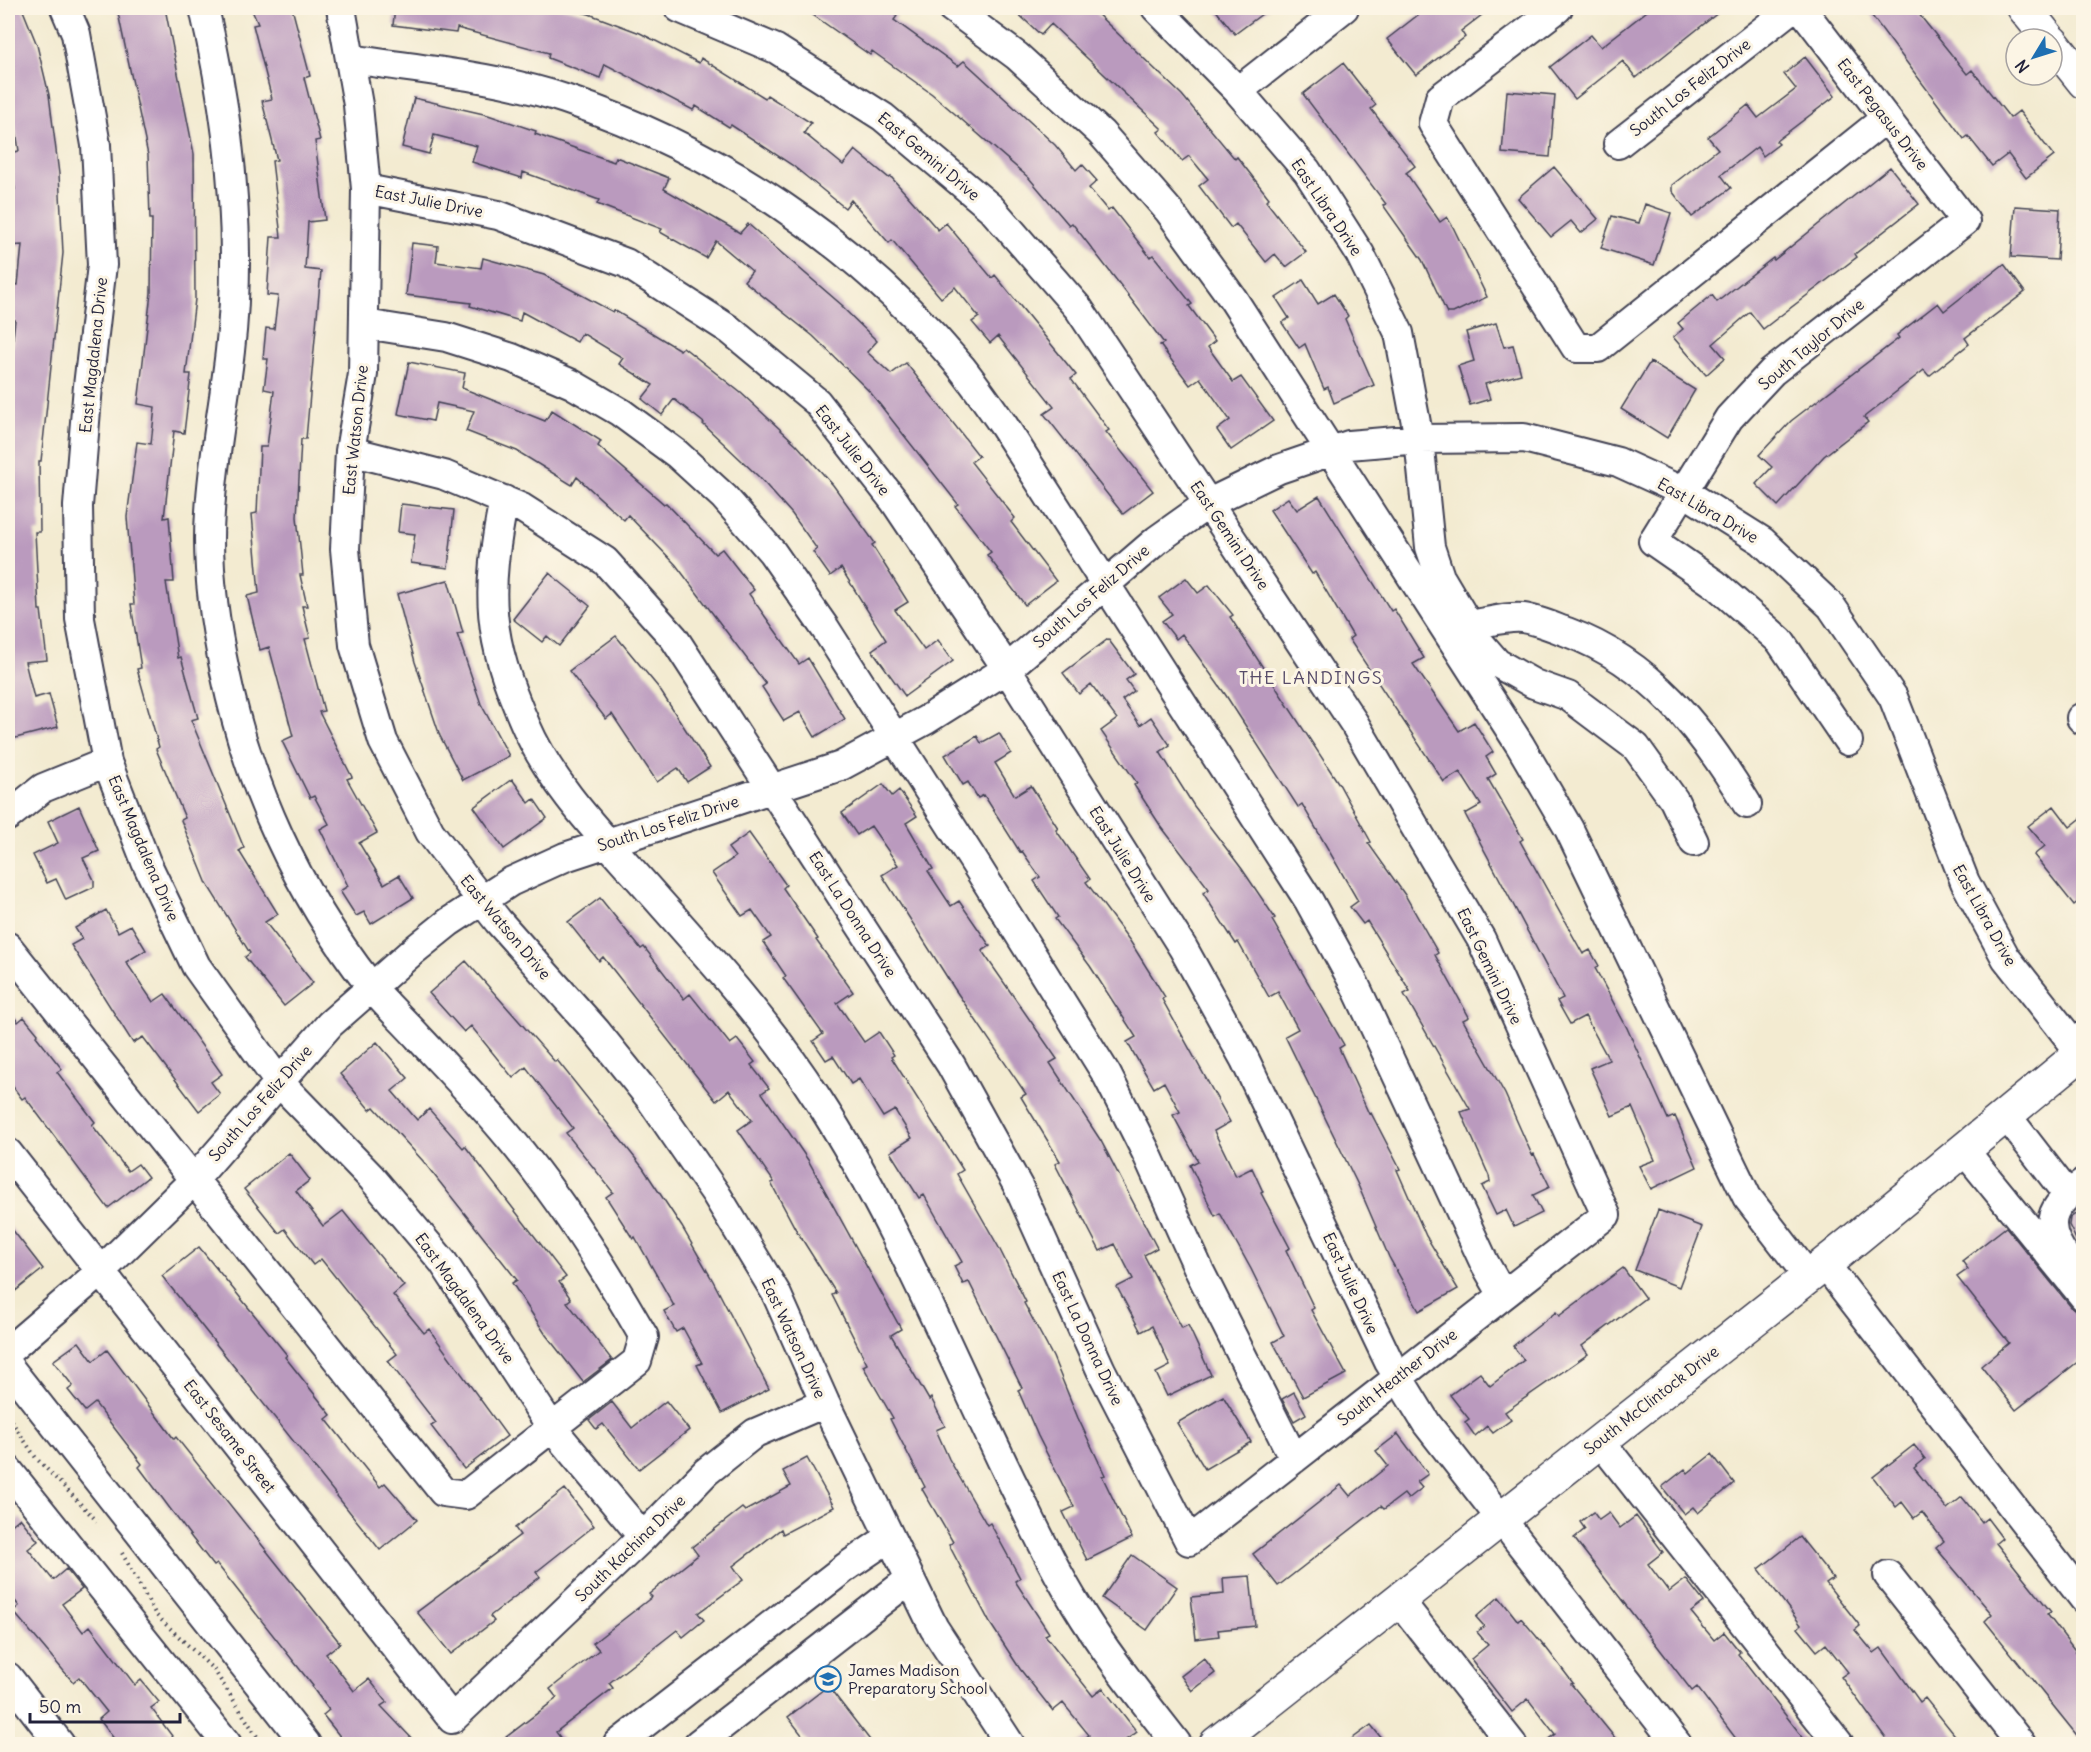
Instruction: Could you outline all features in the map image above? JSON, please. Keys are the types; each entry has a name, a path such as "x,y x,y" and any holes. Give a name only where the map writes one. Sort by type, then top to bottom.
{"main road":[{"path":"2024,8 2040,27"},
{"path":"2064,57 2084,82"},
{"name":"South McClintock Drive","path":"1216,1744 1816,1270 2082,1054"}],"street":[{"name":"East Magdalena Drive","path":"65,8 76,34 96,146 102,265 88,386 78,506 80,620 107,762 146,862 196,966 278,1081 371,1177 443,1262 552,1428 642,1537"},
{"path":"8,947 442,1492 465,1495 637,1361 644,1337 610,1277 540,1177 509,1137 371,987 332,934 268,814 244,747 223,663 212,596 209,515 230,350 235,269 228,128 218,67 204,8"},
{"name":"East Watson Drive","path":"341,8 351,59 366,189 363,374 350,451 345,549 354,645 383,741 430,832 481,901 596,1031 650,1097 716,1194 776,1293 825,1403 934,1628 1010,1744"},
{"name":"East Gemini Drive","path":"679,8 776,49 883,117 991,208 1079,309 1354,723 1481,939 1606,1215"},
{"path":"951,8 1017,56 1101,133 1169,211 1233,299 1469,663 1569,829 1747,1197 1816,1270 2084,1599"},
{"name":"East Libra Drive","path":"1156,8 1238,91 1306,171 1360,254 1399,333 1419,438 1524,438 1618,462 1684,492 1762,541 1830,606 1893,697 1957,866 2000,948 2082,1054"},
{"path":"1238,91 1344,8"},
{"path":"1558,8 1440,98 1433,124 1576,348 1598,348 1886,118"},
{"name":"South Los Feliz Drive","path":"1617,144 1792,8"},
{"name":"East Pegasus Drive","path":"1801,8 1965,221"},
{"path":"351,59 485,78 564,99 646,130 710,160 771,198 856,262 904,306 962,368 1004,426 1309,901 1355,985 1484,1262 1503,1295"},
{"name":"East Julie Drive","path":"366,189 498,214 626,263 730,330 817,402 894,502 1007,669 1182,948 1245,1060 1398,1377 1427,1424 1677,1744"},
{"name":"South Taylor Drive","path":"1848,741 1780,641 1715,584 1653,541 1729,418 1772,372 1965,221"},
{"path":"365,324 446,337 512,358 572,384 620,412 677,454 724,497 772,552 825,628 1107,1075 1146,1152 1205,1282 1294,1459"},
{"path":"1419,438 1430,547 1440,577 1478,641 1497,663 1534,684 1568,696 1636,747 1674,800 1694,842"},
{"name":"South Los Feliz Drive","path":"8,1351 100,1272 193,1181 330,1024 449,922 481,901 528,874 607,842 841,766 893,738 1007,669 1157,540 1209,502 1279,469 1348,445 1419,438"},
{"name":"East La Donna Drive","path":"350,451 444,475 522,508 605,561 674,638 951,1065 1019,1188 1101,1370 1189,1540"},
{"path":"504,500 493,552 491,596 494,634 527,730 555,778 607,842 722,970 769,1030 817,1098 915,1272 980,1417 1075,1603 1120,1670 1178,1744"},
{"path":"1469,625 1522,618 1599,644 1641,671 1688,718 1725,767 1747,804"},
{"path":"8,816 43,788 107,762"},
{"path":"2006,1115 2075,1189 2055,1210 2050,1226 2054,1242 2077,1272 2084,1274"},
{"path":"1964,1150 2084,1297"},
{"name":"East Sesame Street","path":"8,1153 452,1719"},
{"name":"South Heather Drive","path":"1189,1540 1606,1215"},
{"path":"8,1366 306,1744"},
{"name":"South Kachina Drive","path":"452,1719 642,1537 706,1472 755,1433 825,1403"},
{"path":"1600,1441 1839,1744"},
{"path":"8,1470 227,1744"},
{"path":"618,1744 846,1567 890,1537"},
{"path":"1887,1575 2021,1744"},
{"path":"698,1744 910,1579"},
{"path":"1399,1600 1512,1744"},
{"path":"8,1677 60,1744"}],"path":[{"path":"8,1416 36,1458 99,1523"},
{"path":"120,1548 156,1615 213,1670 262,1744"}],"building":[{"path":"8,8 22,8 37,45 49,95 59,174 63,253 41,461 39,461 40,532 35,532 39,610 41,610 47,660 25,662 34,698 49,694 58,727 8,740 8,383 15,320 8,319 8,284 18,285 22,245 8,246 8,190 15,189 9,153 19,151 12,104 8,94"},
{"path":"117,8 165,8 194,154 195,299 186,374 191,374 184,433 174,431 164,518 169,517 174,582 166,582 178,658 181,657 198,718 191,720 244,848 239,851 278,914 265,922 313,983 284,1006 245,957 250,953 207,884 181,820 185,818 156,749 159,747 137,669 141,668 131,604 134,604 127,517 137,442 151,444 155,407 138,404 151,293 152,219 150,219 148,155"},
{"path":"251,8 292,8 310,76 304,78 320,140 315,141 325,220 308,222 305,269 321,271 306,439 301,439 297,517 303,575 300,575 307,606 302,606 310,638 305,639 324,711 319,712 352,777 347,779 377,833 359,843 384,884 399,875 413,898 371,924 364,912 356,916 340,891 348,886 320,829 329,824 314,796 310,798 282,741 293,736 269,647 260,650 247,596 259,593 252,514 257,513 260,447 267,447 274,391 264,389 268,359 263,359 266,328 274,329 278,296 267,295 271,237 281,237 272,161 277,160 262,101 272,99 253,25 258,24"},
{"path":"395,8 565,8 589,14 640,33 699,63 701,58 765,98 767,95 811,123 804,133 843,165 855,150 889,178 891,177 938,230 946,223 992,278 995,275 1076,375 1071,379 1109,430 1106,432 1153,491 1123,514 1044,414 1054,407 998,336 990,343 972,322 979,317 955,287 941,298 892,240 889,243 851,200 845,208 792,165 731,125 729,127 696,106 693,110 605,64 600,78 548,58 549,53 457,28 456,33 393,25"},
{"path":"803,8 884,8 897,16 894,20 958,66 964,61 1055,145 1076,170 1082,164 1097,181 1089,188 1108,211 1112,208 1150,257 1153,255 1192,304 1189,306 1215,341 1208,347 1233,382 1241,377 1273,421 1231,450 1217,430 1230,420 1200,378 1190,385 1160,345 1164,343 1118,282 1072,223 1069,225 1029,178 932,94 872,51 870,55"},
{"path":"1012,8 1091,8 1182,95 1235,159 1237,157 1269,198 1266,201 1306,252 1286,267 1275,254 1266,262 1236,224 1231,228 1199,186 1208,179 1189,156 1182,161 1158,132 1162,129 1051,24 1041,35"},
{"path":"1214,8 1270,8 1235,34"},
{"path":"1427,8 1491,8 1461,31 1465,37 1416,75 1387,39"},
{"path":"1651,8 1724,8 1636,78 1623,61 1575,99 1550,67 1591,35 1601,47"},
{"path":"1866,8 1914,8 1967,74 1972,70 2010,118 2019,111 2054,156 2026,178 2008,154 1992,166 1968,136 1964,139"},
{"path":"1805,57 1835,96 1776,141 1779,144 1763,156 1757,147 1721,175 1731,188 1692,217 1672,191 1672,185 1718,149 1708,137 1748,105 1758,118 1796,89 1784,74"},
{"path":"1343,63 1376,105 1371,109 1415,166 1406,173 1440,222 1447,217 1487,297 1453,313 1447,313 1422,260 1383,205 1386,204 1303,94"},
{"path":"1507,91 1555,95 1550,157 1502,153"},
{"path":"414,98 488,115 614,162 616,157 669,178 664,189 740,233 748,224 843,306 877,341 867,352 891,374 906,363 979,456 971,462 1015,518 1011,522 1056,581 1025,605 987,555 991,552 955,506 958,504 870,392 813,336 744,281 752,271 716,241 706,258 660,232 662,229 597,204 599,200 523,172 522,178 472,162 477,146 434,135 429,154 402,147"},
{"path":"1554,167 1598,219 1581,233 1571,221 1551,237 1518,198"},
{"path":"1890,167 1919,204 1855,254 1857,257 1763,329 1750,312 1713,344 1725,358 1706,375 1673,337 1683,329 1678,323 1712,295 1717,302 1773,258 1774,260"},
{"path":"1645,204 1671,213 1654,265 1601,248 1612,216 1639,223"},
{"path":"2015,206 2060,209 2057,260 2011,257"},
{"path":"412,243 438,246 436,262 481,268 483,258 544,275 613,312 614,310 680,350 683,347 741,393 796,444 833,485 875,543 872,545 908,602 895,610 924,650 938,640 953,661 905,696 872,650 886,640 841,568 830,576 813,552 817,549 792,514 759,477 704,423 674,399 662,415 642,399 653,385 619,364 623,358 582,333 577,342 522,312 520,321 470,306 471,303 406,295"},
{"path":"2004,264 2025,292 1965,338 1969,344 1929,376 1924,370 1864,417 1868,422 1824,456 1778,506 1756,484 1772,467 1759,455 1791,421 1899,338 1897,335 1938,303 1944,311"},
{"path":"1303,280 1318,304 1334,294 1348,316 1345,319 1374,385 1334,403 1328,387 1324,389 1305,344 1299,348 1282,323 1289,318 1276,298"},
{"path":"1496,323 1504,347 1513,345 1521,374 1485,384 1490,399 1470,405 1458,366 1474,361 1466,332"},
{"path":"409,362 465,373 462,388 545,421 552,410 601,441 598,446 664,504 666,503 715,554 722,549 754,590 749,594 799,664 808,658 845,719 815,737 800,712 784,721 762,687 766,684 676,565 628,515 624,520 577,477 572,485 517,451 466,431 474,411 437,403 433,421 398,414"},
{"path":"1650,362 1695,390 1667,438 1621,409"},
{"path":"1319,496 1391,611 1394,609 1424,658 1413,664 1459,731 1474,722 1493,752 1486,757 1496,774 1488,779 1523,839 1520,841 1583,954 1590,950 1599,966 1595,968 1627,1028 1668,1119 1675,1116 1697,1167 1651,1189 1639,1166 1655,1160 1632,1107 1612,1116 1590,1068 1609,1060 1585,1016 1570,1024 1557,1001 1563,998 1465,814 1481,805 1460,772 1444,782 1349,639 1353,636 1315,572 1312,574 1270,510 1288,498 1297,510"},
{"path":"401,504 454,510 448,568 411,563 415,534 398,532"},
{"path":"549,573 590,606 559,646 547,636 542,642 513,619"},
{"path":"1186,578 1198,593 1209,585 1233,615 1230,617 1339,784 1371,842 1368,843 1405,895 1438,953 1435,955 1469,1017 1463,1020 1505,1094 1532,1155 1534,1154 1550,1187 1533,1195 1542,1213 1514,1227 1506,1210 1496,1215 1482,1186 1490,1182 1489,1176 1461,1112 1470,1109 1404,994 1410,991 1367,921 1363,924 1350,907 1358,901 1302,804 1298,807 1225,694 1182,634 1176,639 1162,621 1172,614 1159,598"},
{"path":"448,580 463,633 457,634 481,704 509,756 463,780 440,736 415,662 397,594"},
{"path":"616,636 658,687 710,767 687,782 678,768 657,782 612,714 606,719 569,671"},
{"path":"1108,639 1134,674 1126,680 1134,691 1122,700 1140,725 1151,717 1170,745 1160,752 1194,806 1242,869 1275,918 1272,920 1344,1045 1339,1048 1369,1114 1371,1113 1400,1169 1397,1170 1426,1236 1458,1289 1419,1311 1389,1257 1358,1185 1285,1036 1298,1029 1278,992 1269,997 1238,942 1236,944 1203,893 1209,889 1160,825 1134,785 1137,783 1101,731 1117,719 1091,684 1079,694 1063,673"},
{"path":"999,733 1011,753 995,763 1015,796 1031,786 1058,828 1056,830 1090,879 1086,882 1130,941 1165,997 1162,999 1230,1122 1214,1131 1236,1176 1252,1168 1263,1192 1261,1193 1290,1248 1286,1250 1314,1308 1311,1310 1346,1374 1303,1397 1273,1342 1284,1336 1251,1269 1220,1213 1215,1216 1190,1165 1198,1161 1173,1115 1180,1112 1164,1082 1154,1088 1127,1042 1136,1037 1090,966 1055,919 1058,917 1034,881 1040,877 1022,851 1020,852 984,795 978,798 968,782 963,785 945,755 977,736 981,743"},
{"path":"512,779 529,803 534,799 547,818 504,849 474,807"},
{"path":"883,784 892,796 899,790 917,816 906,823 933,869 928,871 951,906 959,901 990,946 982,951 1057,1059 1050,1063 1101,1141 1157,1248 1144,1255 1182,1328 1188,1325 1211,1375 1167,1396 1156,1373 1170,1366 1152,1326 1141,1332 1117,1287 1133,1279 1115,1244 1100,1251 1055,1164 1060,1161 1021,1097 1026,1094 954,988 882,875 898,865 871,826 857,835 842,813"},
{"path":"79,806 99,851 83,858 94,880 94,887 66,900 56,879 47,883 33,855 58,843 48,821"},
{"path":"2054,806 2070,827 2084,816 2084,897 2074,905 2034,855 2045,846 2028,826"},
{"path":"749,833 786,885 783,888 818,939 816,940 853,992 837,1003 864,1042 879,1032 894,1055 891,1057 963,1170 957,1174 998,1246 1026,1302 1024,1303 1053,1357 1105,1475 1102,1476 1132,1538 1087,1560 1063,1512 1074,1507 1038,1436 1018,1390 1022,1388 969,1282 963,1284 954,1266 962,1262 924,1195 919,1198 890,1152 912,1138 895,1110 883,1117 859,1079 851,1084 833,1056 826,1060 813,1041 823,1034 783,978 786,976 763,942 771,937 752,910 742,916 712,873 735,857 728,848"},
{"path":"600,898 641,949 644,947 684,999 690,994 730,1044 737,1039 755,1062 751,1065 769,1088 762,1093 808,1160 901,1329 891,1335 929,1400 931,1398 945,1426 936,1430 949,1459 987,1525 990,1523 1020,1578 1015,1581 1049,1633 1045,1635 1093,1696 1103,1688 1137,1732 1120,1744 1077,1744 1089,1735 1063,1703 1053,1711 1020,1669 990,1623 949,1545 953,1542 922,1489 925,1487 890,1419 893,1418 863,1366 867,1364 832,1295 836,1293 795,1228 771,1183 774,1182 738,1130 752,1120 729,1090 716,1101 603,957 599,961 568,922"},
{"path":"106,910 118,932 131,925 146,950 126,962 153,1002 165,994 222,1074 211,1082 220,1094 199,1111 143,1037 133,1043 71,945 82,939 75,928"},
{"path":"466,961 555,1062 557,1060 643,1168 682,1227 713,1281 769,1389 722,1413 697,1365 702,1363 683,1328 676,1332 664,1311 674,1306 635,1237 633,1239 606,1197 613,1192 566,1133 573,1128 526,1067 513,1078 471,1026 464,1032 429,993"},
{"path":"8,1009 18,1022 24,1017 38,1034 36,1036 62,1069 57,1072 95,1122 92,1125 128,1171 138,1164 148,1177 108,1208 25,1097 22,1099 8,1080"},
{"path":"377,1042 408,1078 392,1091 417,1120 429,1109 463,1148 465,1146 566,1277 559,1282 571,1299 567,1302 612,1360 583,1382 546,1335 512,1283 517,1280 465,1214 423,1161 374,1107 370,1110 340,1074"},
{"path":"289,1153 310,1180 296,1191 323,1226 343,1211 404,1286 393,1295 424,1333 429,1329 507,1436 464,1469 431,1426 436,1423 388,1361 397,1354 321,1259 313,1265 285,1229 279,1233 244,1189"},
{"path":"2084,1208 2084,1267 2081,1250 2069,1225 2070,1218"},
{"path":"1658,1210 1702,1227 1679,1287 1635,1270"},
{"path":"8,1224 43,1269 8,1297"},
{"path":"2006,1227 2071,1307 2084,1317 2084,1357 2016,1410 1981,1366 2009,1343 1957,1277 1968,1269 1962,1261"},
{"path":"199,1247 287,1355 285,1357 331,1415 326,1419 380,1487 385,1483 417,1520 380,1550 162,1276"},
{"path":"1623,1268 1645,1298 1582,1346 1588,1354 1505,1412 1511,1420 1493,1433 1487,1426 1475,1436 1465,1422 1469,1419 1450,1395 1480,1373 1490,1386 1524,1360 1513,1346 1556,1312 1559,1316"},
{"path":"79,1342 93,1361 107,1350 174,1439 176,1437 340,1643 326,1654 354,1691 369,1679 387,1702 381,1706 417,1744 346,1744 323,1715 329,1710 313,1686 217,1564 214,1566 192,1538 139,1467 142,1464 95,1403 85,1411 68,1390 73,1386 53,1361"},
{"path":"1294,1392 1306,1414 1294,1421 1282,1399"},
{"path":"1223,1396 1251,1442 1205,1469 1177,1423"},
{"path":"666,1401 689,1430 639,1469 603,1424 596,1429 589,1420 612,1402 632,1428"},
{"path":"1398,1434 1428,1474 1417,1482 1422,1488 1408,1499 1404,1494 1384,1509 1381,1506 1278,1586 1253,1554 1341,1485 1350,1496 1388,1466 1376,1451"},
{"path":"1914,1445 1925,1459 1914,1468 1947,1509 1962,1497 1982,1522 1987,1518 2002,1538 1996,1543 2051,1612 2047,1614 2084,1662 2084,1744 1985,1621 1992,1614 1936,1548 1944,1541 1922,1512 1914,1518 1902,1502 1896,1507 1873,1477"},
{"path":"1712,1454 1734,1483 1698,1513 1693,1507 1684,1514 1662,1487 1685,1469 1688,1473"},
{"path":"807,1458 834,1507 783,1534 781,1529 733,1566 743,1580 698,1613 704,1620 683,1637 677,1630 609,1683 613,1688 556,1732 565,1744 497,1744 557,1698 550,1689 599,1650 593,1643 652,1597 649,1594 698,1555 692,1547 742,1508 745,1511 791,1486 783,1471"},
{"path":"565,1489 594,1526 536,1572 540,1577 490,1616 494,1621 451,1654 417,1612 520,1535 515,1528"},
{"path":"1593,1512 1599,1520 1609,1513 1620,1528 1636,1516 1663,1552 1648,1564 1669,1592 1686,1579 1704,1602 1691,1612 1714,1640 1724,1632 1740,1652 1738,1654 1808,1744 1740,1744 1697,1687 1692,1691 1574,1538 1585,1529 1580,1522"},
{"path":"20,1518 38,1541 28,1549 53,1580 66,1569 82,1589 62,1604 83,1632 90,1626 135,1685 141,1680 159,1702 151,1708 178,1744 118,1744 99,1719 107,1712 79,1677 73,1682 13,1611 19,1606 8,1592 8,1528"},
{"path":"1800,1537 1833,1578 1826,1583 1860,1626 1855,1630 1874,1653 1881,1648 1920,1702 1925,1698 1962,1744 1890,1744 1841,1677 1848,1672 1826,1644 1817,1651 1798,1628 1801,1625 1759,1569"},
{"path":"1132,1555 1177,1587 1147,1630 1102,1598"},
{"path":"1250,1576 1255,1626 1218,1630 1219,1636 1196,1639 1191,1597 1224,1594 1223,1578"},
{"path":"1499,1597 1518,1621 1521,1618 1547,1649 1573,1683 1571,1684 1620,1744 1542,1744 1555,1734 1528,1699 1512,1712 1471,1659 1488,1645 1477,1632 1484,1626 1476,1617"},
{"path":"1204,1658 1215,1673 1192,1691 1181,1676"},
{"path":"828,1686 873,1744 809,1744 788,1717"},
{"path":"1371,1725 1386,1744 1345,1744"}],"place":[{"name":"James Madison Preparatory School","path":"828,1679"}],"district":[{"name":"THE LANDINGS","path":"1311,677"}]}
